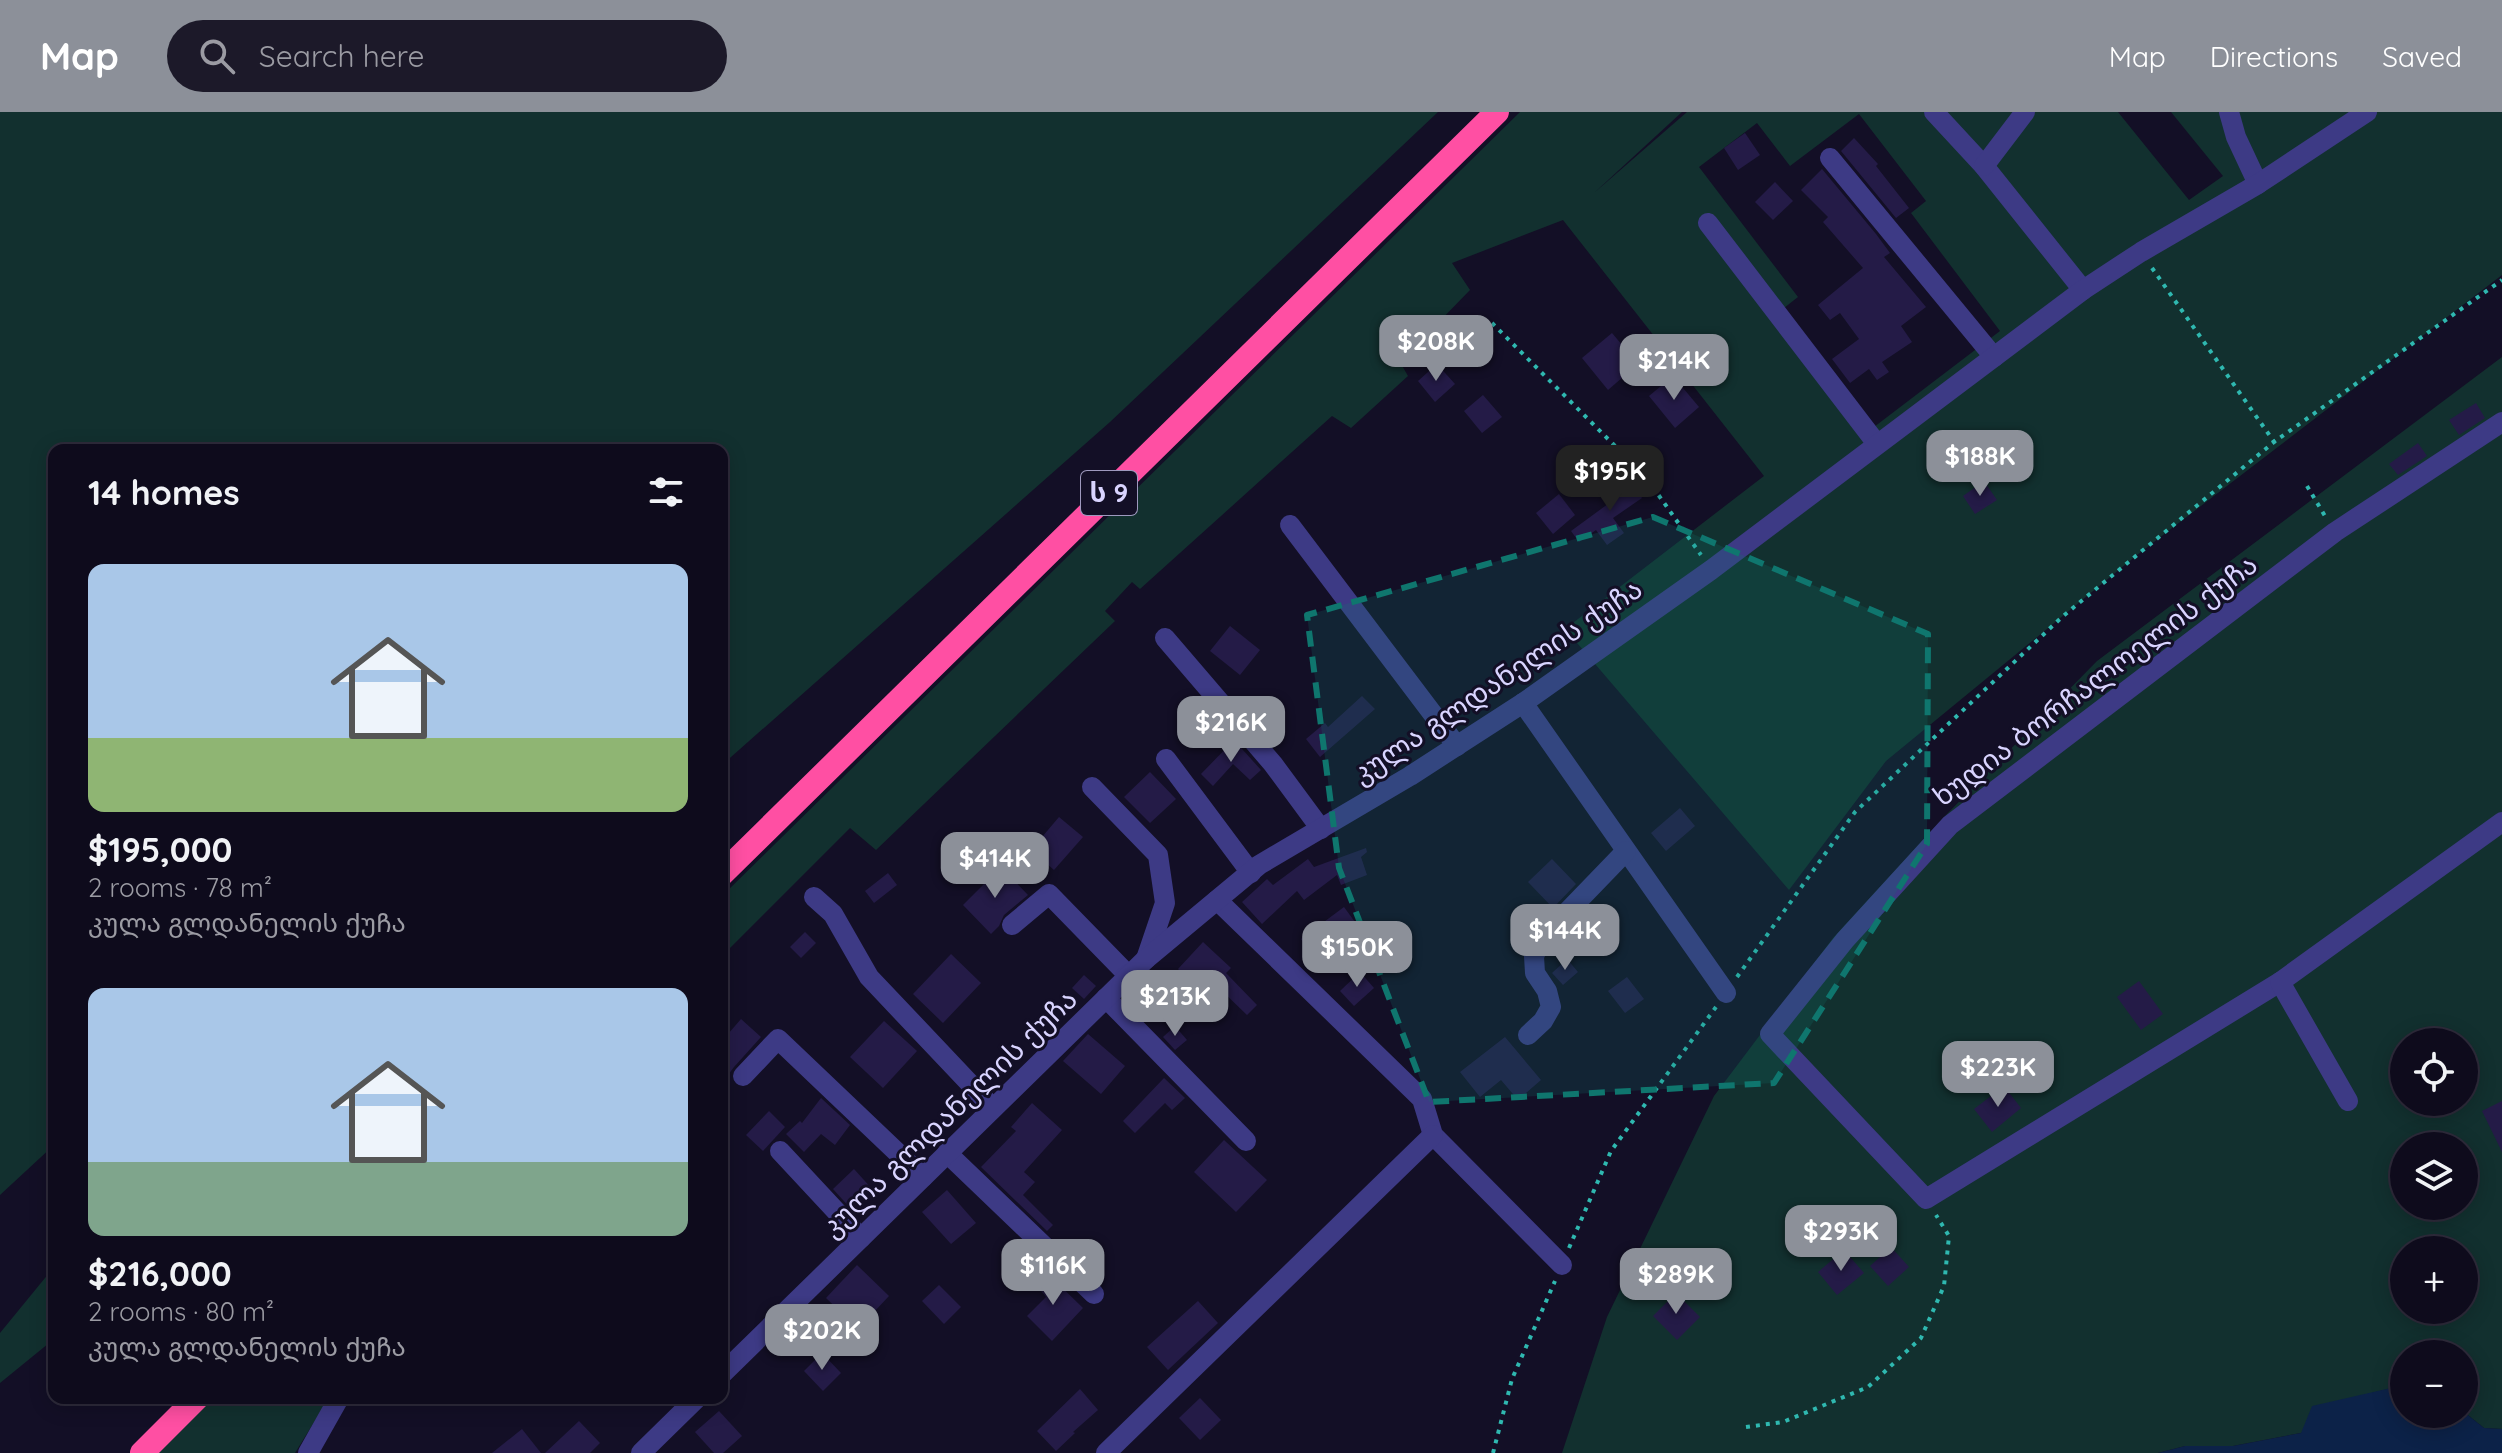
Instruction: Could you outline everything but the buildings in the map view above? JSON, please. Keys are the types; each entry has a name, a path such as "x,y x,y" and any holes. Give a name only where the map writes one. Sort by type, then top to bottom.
{"highway":[{"name":"ს 9","path":"728,868 1497,112"},
{"path":"142,1453 191,1404"}],"street":[{"path":"1934,112 1984,166 2083,290"},
{"path":"1984,166 2025,112"},
{"path":"2229,112 2236,137 2258,184"},
{"name":"კულა გლდანელის ქუჩა","path":"728,1368 1146,959 1259,865 1523,703 1711,570 2083,290 2141,252 2258,184 2367,112"},
{"path":"1830,158 1994,357"},
{"path":"1708,223 1877,444"},
{"name":"ხუდია ბორჩალოელის ქუჩა","path":"1926,1199 1770,1034 1845,940 1950,825 2335,532 2502,422"},
{"path":"1290,525 1457,746"},
{"path":"1165,638 1273,764 1321,829"},
{"path":"1523,703 1726,993"},
{"path":"1166,759 1251,873"},
{"path":"1092,787 1158,855 1165,903 1146,959"},
{"path":"1926,1199 2280,982 2502,822"},
{"path":"1528,1035 1543,1021 1551,1007 1547,991 1535,973 1534,956 1543,937 1626,851"},
{"path":"1012,925 1049,894 1129,976"},
{"path":"814,897 833,914 869,977 993,1108"},
{"path":"1217,900 1422,1099 1433,1135 1562,1265"},
{"path":"2280,982 2348,1101"},
{"path":"1106,998 1246,1141"},
{"path":"743,1076 778,1039 923,1177"},
{"path":"1106,1453 1433,1135"},
{"path":"780,1151 861,1238"},
{"path":"947,1153 1094,1294"},
{"path":"308,1453 336,1404"},
{"path":"641,1453 691,1404"}],"path":[{"path":"2141,252 2275,444"},
{"path":"1493,1453 1512,1379 1611,1151 1855,812 2062,617 2275,444 2502,280"},
{"path":"1492,323 1645,476 1711,570"},
{"path":"2307,486 2335,532"},
{"path":"1746,1427 1783,1422 1868,1387 1921,1338 1944,1286 1949,1236 1926,1199"}],"highlighted area":[{"path":"1653,517 1928,634 1927,844 1774,1083 1429,1102 1339,868 1307,615"}],"green space":[{"path":"0,112 1438,112 1110,422 728,760 728,444 48,444 48,1151 0,1195"},
{"path":"1520,112 1682,112 1594,193 1687,112 2118,112 2189,200 2223,176 2171,112 2502,112 2502,275 2137,555 1886,761 1789,890 1565,629 1764,476 1563,220 1452,263 1470,290 1400,362 1408,376 1351,428 1332,416 1140,589 1132,582 1105,611 1115,621 876,850 850,828 728,950 728,890","holes":["1859,114 1926,201 1911,213 2000,331 1874,427 1784,308 1798,297 1699,167 1757,123 1790,166"]},
{"path":"2502,357 2502,1429 2484,1428 2478,1423 2478,1340 2390,1340 2390,1388 2340,1401 2301,1433 2233,1446 2185,1446 2158,1453 1562,1453 1607,1317 1714,1096 1833,938 1945,816 2097,661"},
{"path":"48,1274 48,1344 0,1383 0,1333"},
{"path":"206,1404 325,1404 295,1453 156,1453"}],"water":[{"path":"2390,1388 2390,1428 2478,1428 2478,1423 2484,1428 2502,1429 2502,1453 2158,1453 2185,1446 2233,1446 2301,1433 2312,1406"}]}
